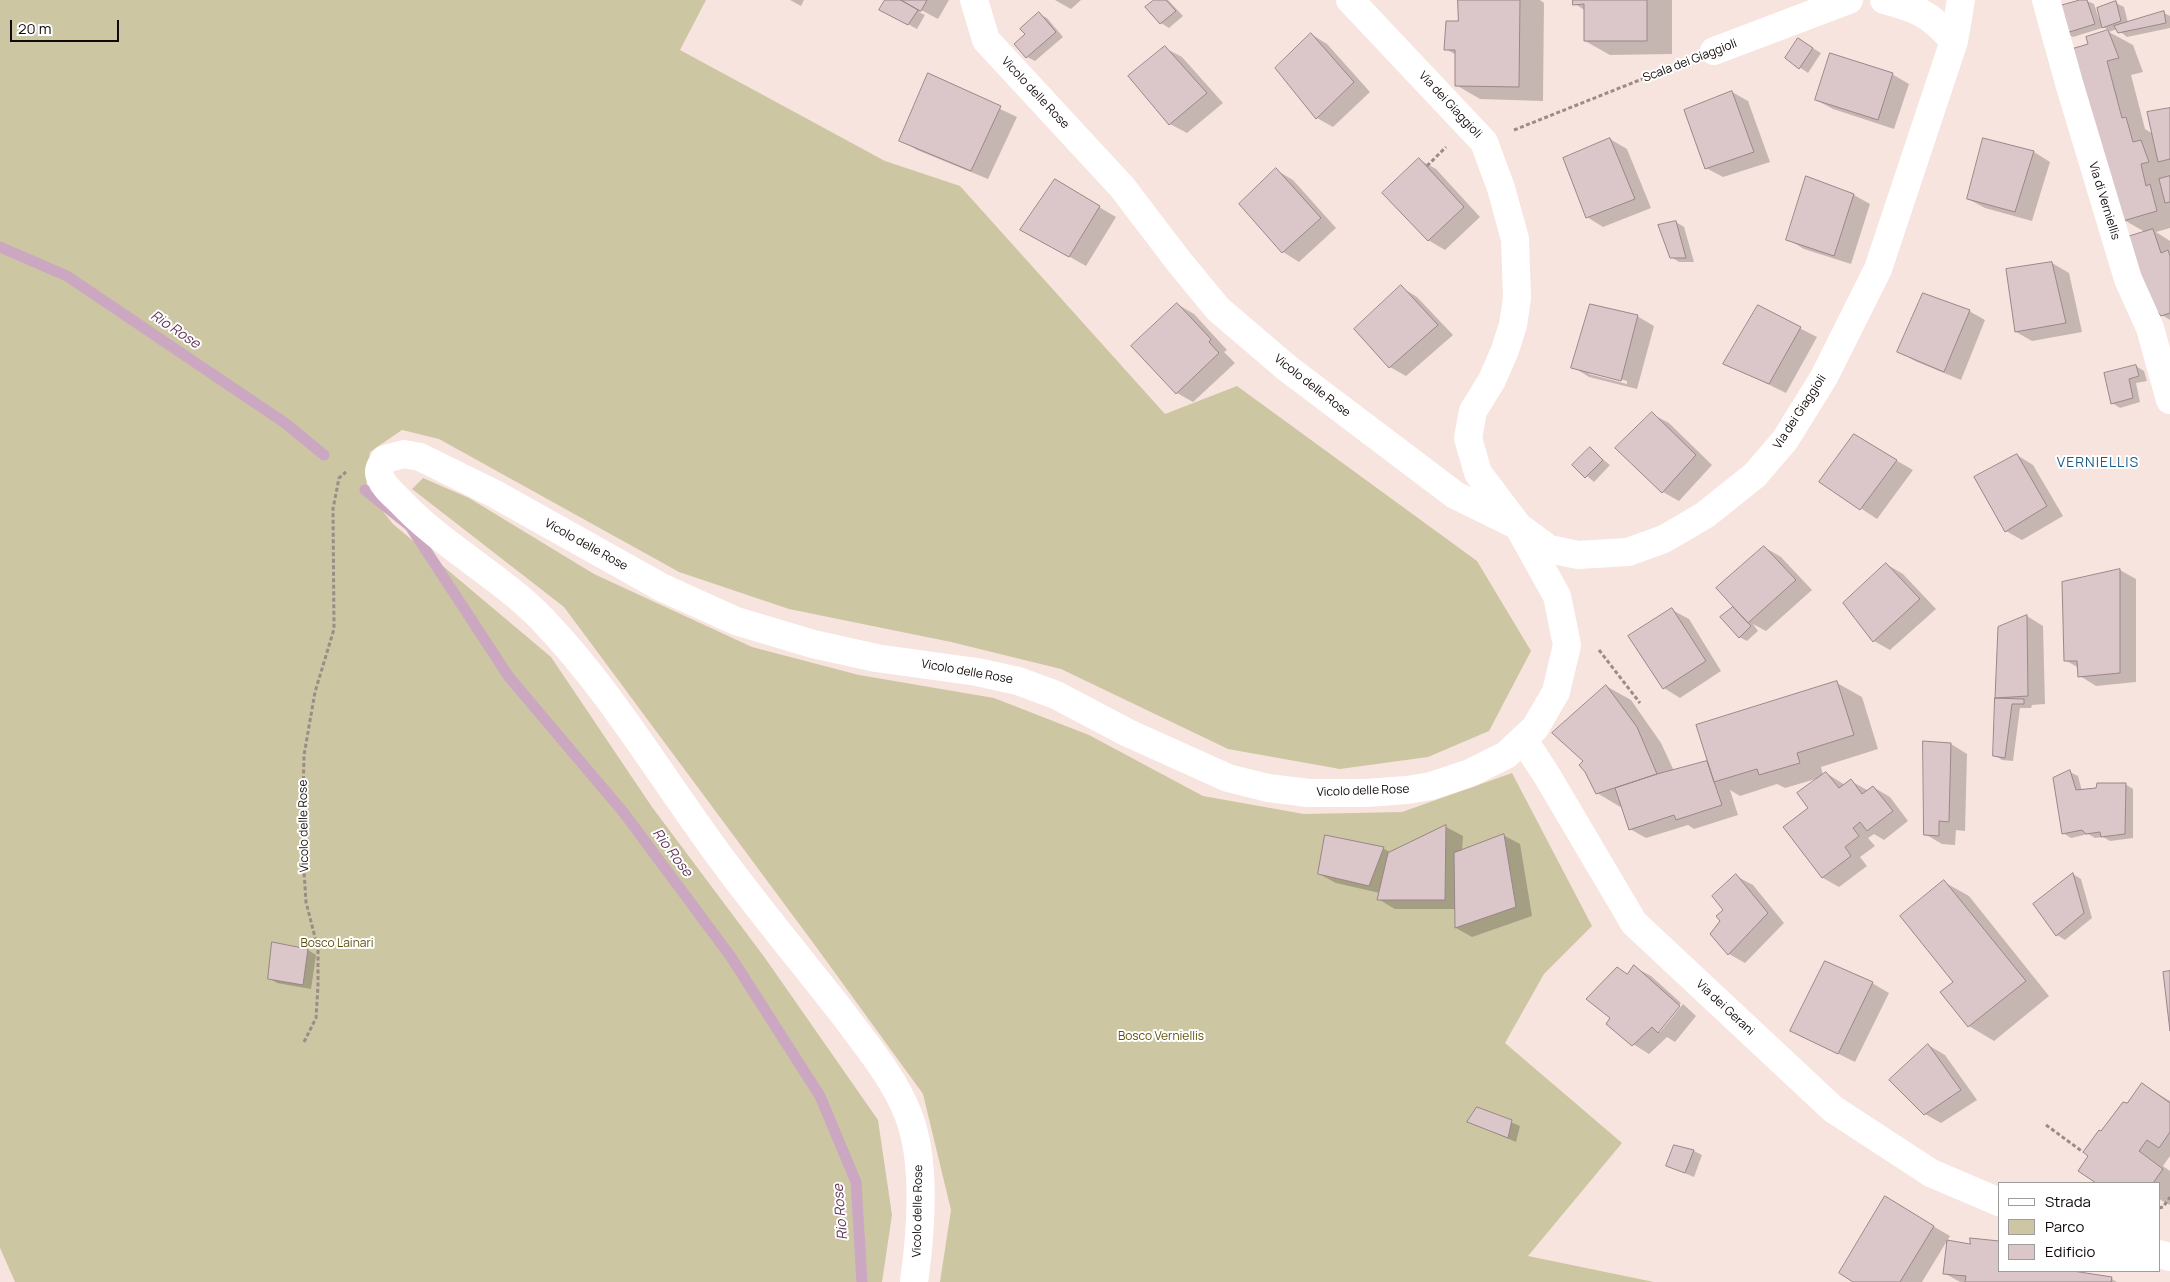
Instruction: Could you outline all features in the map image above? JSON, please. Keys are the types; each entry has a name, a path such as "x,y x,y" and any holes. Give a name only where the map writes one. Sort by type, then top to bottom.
{"street":[{"name":"Vicolo delle Rose","path":"914,1282 920,1215 918,1156 908,1115 890,1079 860,1036 734,876 613,704 582,664 531,608 413,515 385,486 379,475 380,466 385,459 404,454 420,457 495,494 660,587 736,621 784,636 876,658 977,672 1018,681 1056,695 1180,758 1228,778 1268,788 1326,794 1407,790 1430,786 1470,773 1506,755 1535,728 1556,692 1567,645 1557,596 1518,526 1455,495 1287,368 1218,309 1122,187 986,40 974,0"},
{"name":"Via dei Giaggioli","path":"1350,0 1484,142 1501,188 1515,239 1517,298 1513,325 1505,350 1492,380 1473,411 1468,438 1478,473 1518,526 1549,549 1578,555 1628,552 1664,539 1705,515 1755,475 1785,440 1824,377 1878,269 1954,41 1961,0"},
{"name":"Scala dei Giaggioli","path":"1714,51 1850,0"},
{"path":"1884,0 1915,8 1937,22 1954,41"},
{"name":"Via di Verniellis","path":"2046,0 2128,279 2150,328 2170,400"},
{"name":"Via dei Gerani","path":"1523,739 1546,774 1634,923 1833,1109 1931,1173 1998,1202"}],"path":[{"name":"Scala dei Giaggioli","path":"1531,123 1714,51"},
{"name":"Vicolo delle Rose","path":"304,1042 316,1018 318,949 306,902 302,841 304,755 315,692 334,629 333,509 339,478 356,462 380,466"},
{"path":"2046,1125 2083,1152"},
{"path":"2160,1208 2163,1207 2170,1197"}],"green space":[{"name":"Bosco Lainari","path":"0,0 706,0 680,50 885,161 960,186 1165,414 1237,386 1477,561 1531,651 1489,731 1428,757 1340,769 1228,749 1061,669 951,642 789,609 679,572 439,439 402,430 370,452 366,490 393,524 551,657 652,807 765,958 878,1120 892,1215 882,1282 15,1282 0,1248"},
{"name":"Bosco Verniellis","path":"423,478 469,498 594,574 752,647 859,675 994,698 1089,735 1203,796 1304,814 1402,812 1512,773 1592,926 1544,974 1505,1043 1622,1143 1528,1256 1654,1282 940,1282 951,1210 923,1094 564,607 412,489"}],"building":[{"path":"885,0 901,0 918,10 908,25 879,10"},
{"path":"901,0 927,0 921,11"},
{"path":"1154,0 1166,0 1176,11 1160,24 1145,7"},
{"path":"1458,0 1520,0 1519,87 1455,86 1455,50 1444,50 1446,21 1458,21"},
{"path":"1573,0 1647,0 1647,41 1584,41 1584,4 1573,5"},
{"path":"2080,0 2087,0 2095,24 2063,34 2056,7"},
{"path":"2116,1 2121,21 2102,28 2097,8"},
{"path":"2164,11 2166,23 2118,33 2114,26"},
{"path":"1039,12 1056,32 1026,58 1014,44 1025,34 1020,29"},
{"path":"2108,30 2119,58 2107,61 2122,118 2126,117 2133,142 2141,140 2149,162 2141,164 2146,186 2150,184 2157,211 2123,221 2068,50 2088,44 2086,37"},
{"path":"1311,33 1354,82 1316,119 1275,68"},
{"path":"1798,38 1813,48 1799,69 1785,58"},
{"path":"1165,46 1207,93 1169,125 1128,76"},
{"path":"1830,53 1893,73 1878,120 1815,100"},
{"path":"928,73 1001,106 971,171 899,141"},
{"path":"1732,91 1754,152 1705,169 1684,110"},
{"path":"2170,108 2170,159 2158,162 2147,112"},
{"path":"1610,138 1635,199 1586,218 1563,158"},
{"path":"1983,138 2034,151 2015,212 1967,199"},
{"path":"1419,158 1464,207 1428,241 1382,193"},
{"path":"1276,168 1321,218 1282,253 1239,204"},
{"path":"1806,176 1854,194 1834,256 1786,240"},
{"path":"2170,176 2170,202 2165,203 2159,179"},
{"path":"1055,179 1100,206 1069,257 1020,230"},
{"path":"1676,221 1686,258 1670,258 1658,225"},
{"path":"2153,229 2161,253 2168,250 2170,256 2170,313 2161,316 2147,299 2124,238"},
{"path":"2052,262 2066,323 2015,332 2006,269"},
{"path":"1401,285 1438,325 1389,368 1354,329"},
{"path":"1923,293 1970,310 1944,372 1897,352"},
{"path":"1177,303 1211,339 1209,342 1219,353 1176,394 1131,346"},
{"path":"1590,304 1638,315 1621,381 1571,368"},
{"path":"1758,305 1801,327 1769,384 1723,364"},
{"path":"2136,365 2139,376 2129,379 2133,398 2111,404 2104,373"},
{"path":"1652,412 1696,455 1662,493 1615,448"},
{"path":"1854,434 1897,460 1860,510 1819,482"},
{"path":"1590,447 1603,460 1585,478 1572,465"},
{"path":"2017,454 2047,506 2005,532 1974,477"},
{"path":"1764,546 1796,580 1748,623 1716,588"},
{"path":"1886,563 1920,599 1873,642 1843,603"},
{"path":"2120,569 2120,673 2078,677 2077,661 2064,661 2062,582"},
{"path":"1733,607 1751,626 1739,638 1720,617"},
{"path":"1672,608 1706,661 1663,689 1628,636"},
{"path":"2027,615 2028,696 1995,698 1998,627"},
{"path":"1837,681 1854,735 1797,753 1800,763 1759,775 1757,769 1714,782 1696,725"},
{"path":"1606,685 1637,727 1657,774 1596,794 1585,772 1579,765 1583,761 1552,733"},
{"path":"1995,698 2024,699 2024,704 2012,704 2005,758 1993,756"},
{"path":"1923,741 1951,743 1949,822 1939,821 1939,836 1924,835"},
{"path":"1707,761 1722,805 1676,820 1674,815 1629,830 1615,788 1657,774"},
{"path":"2070,770 2076,790 2096,788 2097,783 2126,783 2125,834 2101,837 2100,832 2086,834 2082,830 2062,834 2053,778"},
{"path":"1826,772 1839,788 1851,779 1862,794 1873,786 1893,811 1867,831 1860,822 1853,828 1859,836 1845,847 1851,856 1822,878 1783,827 1808,808 1797,793"},
{"path":"1446,825 1445,900 1377,900 1388,853"},
{"path":"1504,834 1516,907 1455,928 1454,853"},
{"path":"1325,835 1384,847 1369,886 1318,874"},
{"path":"2073,873 2084,913 2056,936 2033,904"},
{"path":"1736,874 1768,913 1728,955 1710,934 1720,921 1716,916 1723,910 1712,896"},
{"path":"1944,880 2026,981 1968,1027 1940,992 1953,982 1900,916"},
{"path":"272,942 308,949 303,985 268,979"},
{"path":"1825,961 1873,982 1838,1054 1790,1031"},
{"path":"1634,965 1680,1006 1658,1033 1652,1027 1632,1046 1606,1024 1610,1018 1586,999 1617,967 1627,974"},
{"path":"2170,971 2170,1031 2163,972"},
{"path":"1928,1044 1961,1090 1924,1115 1889,1080"},
{"path":"2142,1083 2170,1103 2170,1132 2159,1148 2147,1140 2139,1151 2163,1169 2154,1182 2094,1182 2078,1171 2088,1156 2083,1152 2123,1102 2127,1103"},
{"path":"1477,1107 1512,1120 1508,1138 1467,1122"},
{"path":"1674,1145 1694,1150 1685,1173 1666,1166"},
{"path":"1885,1196 1934,1226 1900,1282 1853,1282 1839,1273"},
{"path":"1970,1238 1998,1241 1998,1272 2080,1272 2112,1277 2111,1282 1965,1282 1966,1276 1943,1274 1947,1240 1970,1244"}],"waterway":[{"name":"Rio Rose","path":"0,247 67,276 285,423 324,455"},
{"name":"Rio Rose","path":"365,490 410,526 509,677 624,813 731,957 820,1096 856,1182 862,1282"}],"district":[{"name":"VERNIELLIS","path":"2098,463"}]}
